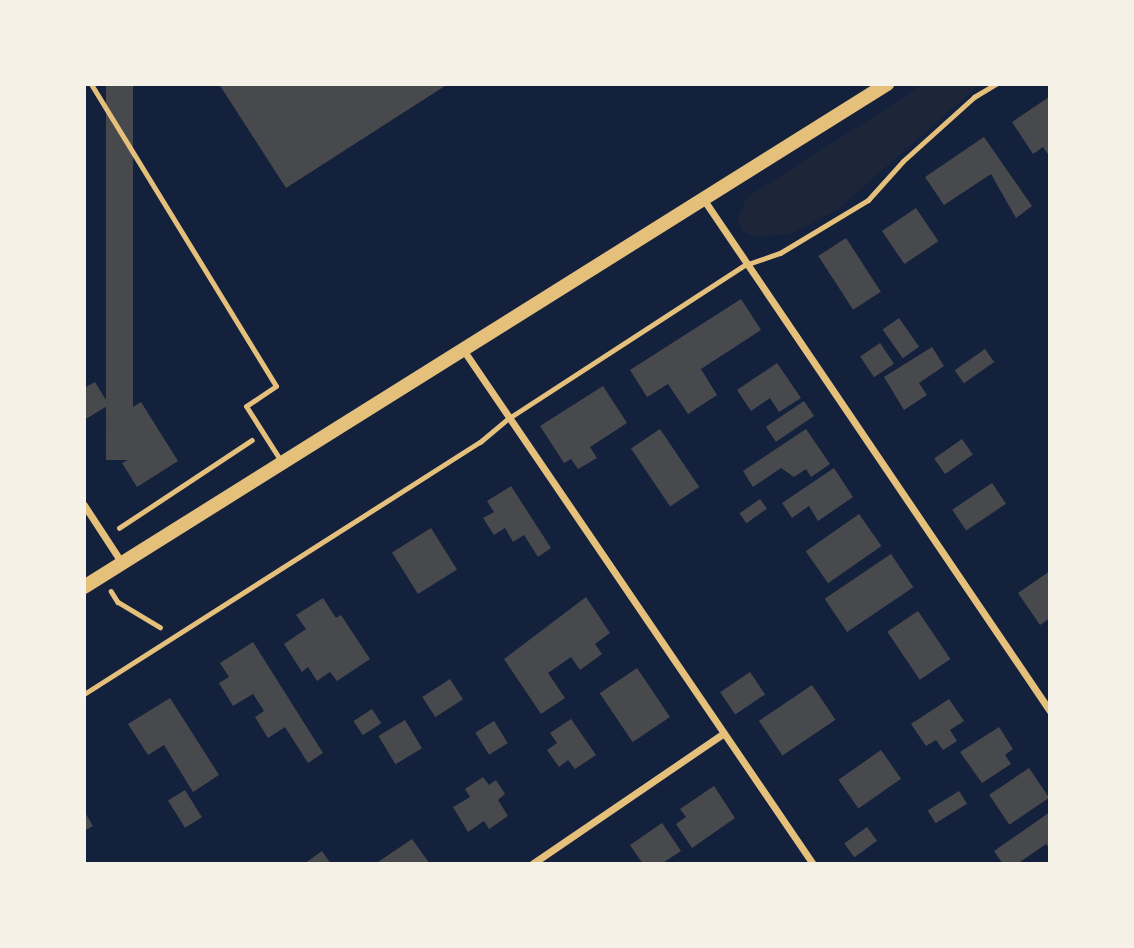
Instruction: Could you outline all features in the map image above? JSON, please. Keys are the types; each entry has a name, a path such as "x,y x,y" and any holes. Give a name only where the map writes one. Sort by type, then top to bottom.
{"main road":[{"path":"84,587 887,84"}],"street":[{"path":"704,200 1050,711"},
{"path":"464,351 813,864"},
{"path":"84,505 122,564"},
{"path":"532,864 724,733"}],"lane":[{"path":"91,84 276,386 246,406 282,463"},
{"path":"84,694 480,442 509,418 746,265 780,253 868,200 903,161 974,97 996,84"}],"path":[{"path":"102,533 120,527 263,433"},
{"path":"111,591 118,601 174,636"}],"shaded area":[{"path":"925,84 980,84 837,210 790,234 754,237 742,231 738,218 747,197"}],"building":[{"path":"106,84 133,84 133,460 106,460"},
{"path":"219,84 448,84 286,188"},
{"path":"1049,97 1050,157 1043,147 1033,154 1012,122"},
{"path":"984,137 1032,206 1016,218 991,174 944,205 925,177"},
{"path":"916,208 938,241 904,264 882,231"},
{"path":"846,238 881,292 853,310 818,256"},
{"path":"741,299 761,330 701,369 717,395 688,414 668,384 647,397 630,370"},
{"path":"899,318 919,347 903,358 883,329"},
{"path":"880,343 894,364 874,377 860,356"},
{"path":"932,347 944,366 919,383 927,395 904,410 884,377"},
{"path":"985,349 994,362 964,383 955,370"},
{"path":"777,363 801,398 779,412 770,398 751,411 737,390"},
{"path":"95,382 109,405 84,420 84,388"},
{"path":"603,386 627,423 590,447 597,458 578,469 571,459 564,463 540,426"},
{"path":"804,401 814,416 776,442 766,427"},
{"path":"141,402 178,461 137,487 122,463 130,459 107,423"},
{"path":"660,429 699,487 670,507 631,449"},
{"path":"806,429 830,464 811,477 806,469 794,477 781,468 753,487 743,471"},
{"path":"962,439 973,455 945,474 934,459"},
{"path":"834,468 853,497 818,521 809,506 792,518 782,503"},
{"path":"992,483 1006,504 966,531 952,510"},
{"path":"511,486 551,548 538,557 524,535 513,542 505,528 494,535 483,518 494,512 487,501"},
{"path":"760,499 767,509 746,523 740,513"},
{"path":"859,514 881,546 828,583 806,551"},
{"path":"431,528 457,570 418,594 392,552"},
{"path":"891,554 913,587 847,632 825,599"},
{"path":"1050,571 1050,618 1040,625 1018,593"},
{"path":"586,597 610,633 595,644 602,654 580,670 571,657 548,673 565,698 541,714 504,659"},
{"path":"323,598 336,618 341,615 370,659 337,681 330,672 317,681 308,667 302,672 284,644 306,629 296,615"},
{"path":"918,611 950,659 920,680 887,632"},
{"path":"253,642 323,753 308,763 285,727 268,738 255,717 264,711 253,694 233,706 219,683 229,677 220,663"},
{"path":"637,668 670,717 633,742 600,693"},
{"path":"750,672 765,694 735,715 720,692"},
{"path":"450,679 463,699 435,717 422,697"},
{"path":"812,685 835,720 782,756 759,721"},
{"path":"170,698 219,775 193,792 164,745 148,755 128,724"},
{"path":"949,699 964,721 950,730 957,741 943,750 936,740 926,746 911,724"},
{"path":"372,709 381,723 363,735 354,721"},
{"path":"571,719 596,755 575,769 568,760 559,767 547,750 557,743 550,733"},
{"path":"405,720 422,748 395,764 378,736"},
{"path":"494,721 508,743 489,755 475,733"},
{"path":"999,727 1013,749 1005,755 1011,764 982,783 960,752"},
{"path":"881,750 901,779 858,808 838,780"},
{"path":"1029,768 1049,798 1009,825 989,795"},
{"path":"483,777 489,785 496,780 505,794 498,800 508,816 489,829 484,821 468,832 453,807 470,797 465,789"},
{"path":"714,786 735,818 692,848 676,824 686,817 680,809"},
{"path":"185,790 202,817 185,828 168,801"},
{"path":"959,791 967,804 936,823 928,811"},
{"path":"84,811 93,826 84,831"},
{"path":"1050,812 1050,849 1046,844 1017,864 1003,864 994,851"},
{"path":"662,823 681,851 661,864 643,864 630,845"},
{"path":"867,827 877,841 854,857 844,843"},
{"path":"412,839 430,864 375,864"},
{"path":"322,851 331,864 304,864"}]}
